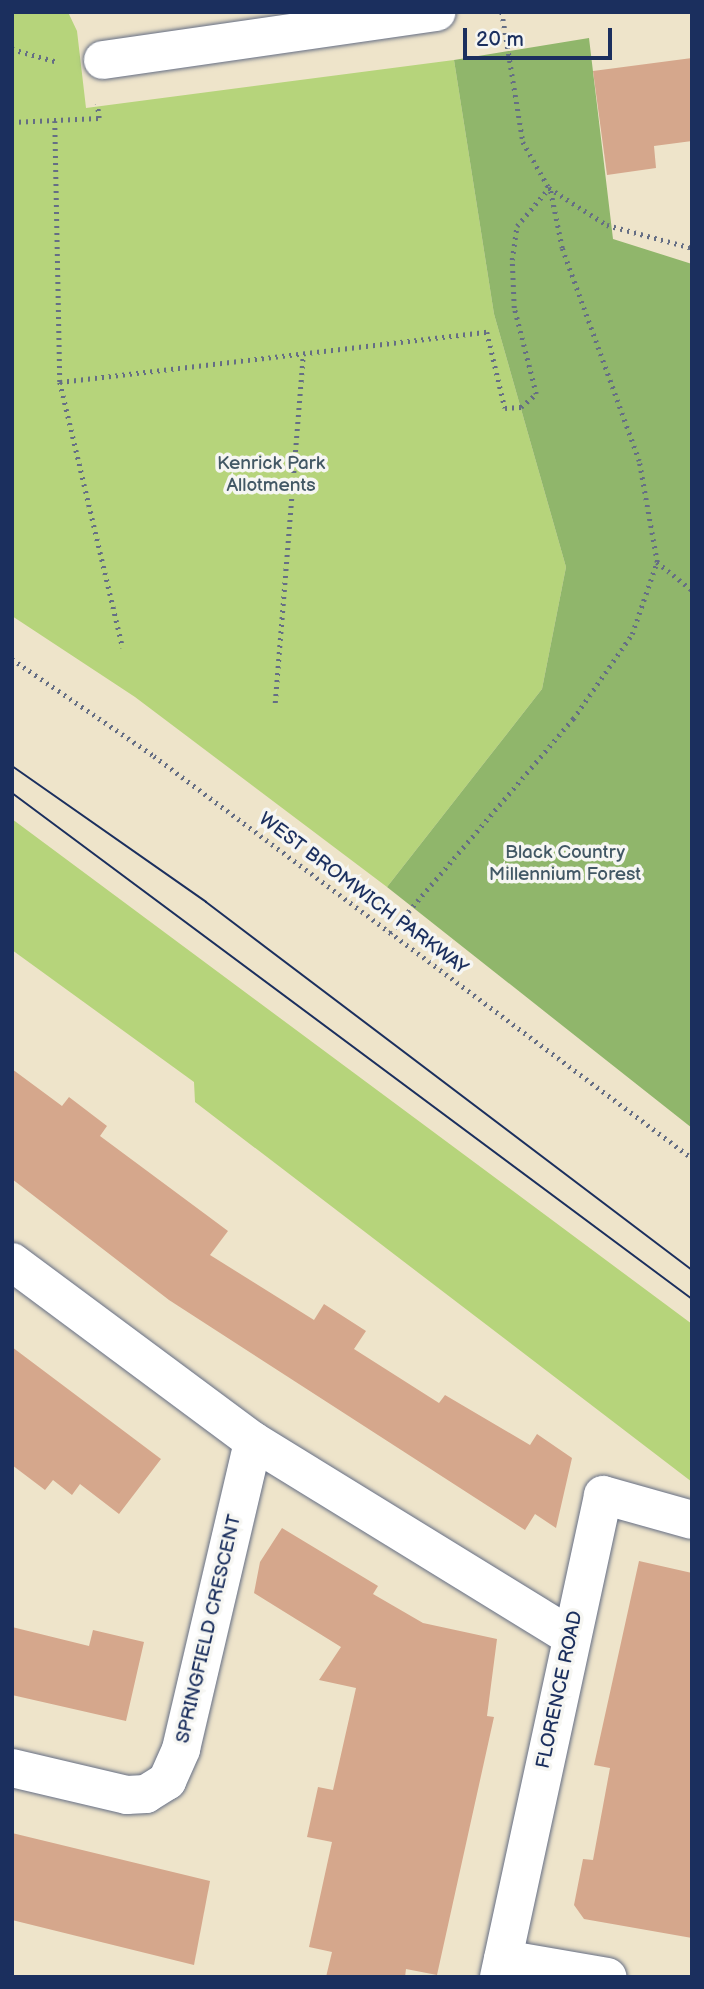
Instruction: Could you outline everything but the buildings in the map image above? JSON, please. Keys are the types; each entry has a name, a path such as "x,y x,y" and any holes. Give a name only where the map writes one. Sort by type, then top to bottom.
{"street":[{"path":"103,60 437,12"},
{"path":"12,1262 253,1441 572,1637"},
{"name":"SPRINGFIELD CRESCENT","path":"12,1768 127,1795 146,1794 167,1781 181,1749 253,1441"},
{"name":"FLORENCE ROAD","path":"501,1968 603,1495 692,1520"},
{"path":"501,1968 607,1977"}],"path":[{"path":"390,933 573,719 632,634 657,562 639,461 562,248 549,188 523,142 502,12"},
{"path":"12,122 99,118 96,99"},
{"path":"55,121 60,382 123,648"},
{"path":"549,188 607,225 692,248"},
{"path":"60,382 487,332 505,408 521,407 536,394 514,308 512,261 517,226 549,188"},
{"path":"275,703 303,354"},
{"path":"657,562 692,590"},
{"name":"WEST BROMWICH PARKWAY","path":"12,659 390,933 692,1158"}],"green space":[{"name":"Kenrick Park Allotments","path":"12,12 68,12 77,31 86,108 454,60 494,314 566,567 542,689 387,887 135,697 12,616"},
{"name":"Black Country Millennium Forest","path":"589,38 613,239 692,264 692,1128 387,887 542,689 566,567 494,314 454,60"},
{"path":"12,819 692,1324 692,1482 195,1102 194,1082 12,950"}],"tram line":[{"path":"12,766 206,902 692,1270"},
{"path":"12,793 692,1299"}]}
